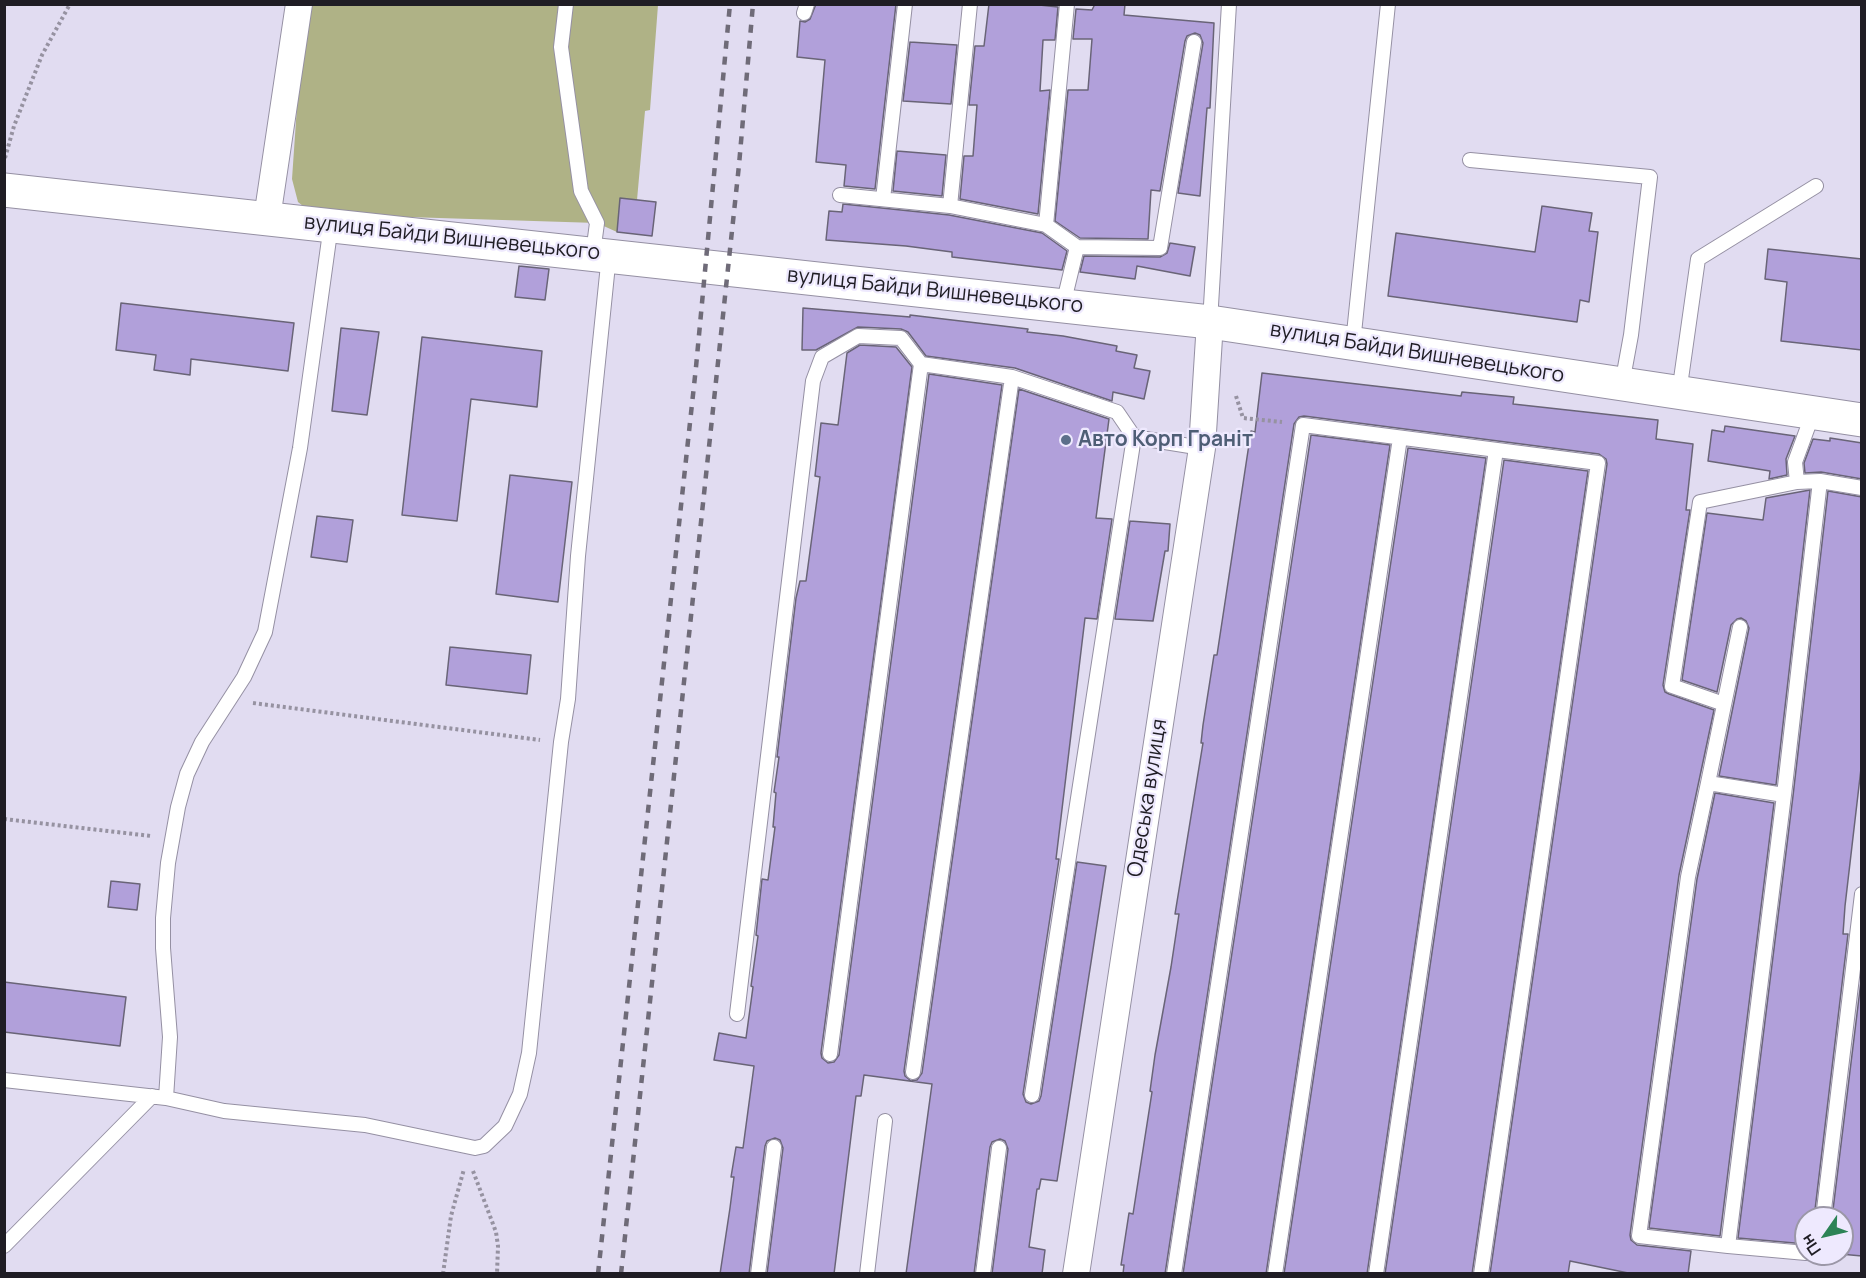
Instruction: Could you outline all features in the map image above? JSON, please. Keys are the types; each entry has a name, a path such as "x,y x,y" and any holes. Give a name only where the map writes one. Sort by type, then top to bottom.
{"street":[{"path":"267,218 299,4"},
{"name":"вулиця Байди Вишневецького","path":"4,190 1210,322 1862,420"},
{"name":"Одеська вулиця","path":"1076,1274 1202,448 1210,322"}],"lane":[{"path":"4,1080 152,1096 224,1111 365,1125 479,1148 505,1126 514,1109 525,1077 561,742 568,699 601,254 597,223 580,191 561,47 566,4"},
{"path":"883,199 905,4"},
{"path":"950,206 970,4"},
{"path":"1046,225 1067,4"},
{"path":"1210,322 1229,4"},
{"path":"1353,343 1388,4"},
{"path":"840,195 950,206 1046,225 1077,247 1160,248 1194,42"},
{"path":"1470,160 1650,177 1623,384"},
{"path":"1679,393 1698,259 1816,186"},
{"path":"166,1098 170,1037 163,918 172,838 183,789 192,762 253,661 266,632 300,448 331,225"},
{"path":"1063,305 1077,247"},
{"path":"736,1014 813,381 822,357 858,336 901,338 921,364 1012,377 1117,412 1134,437 1032,1095"},
{"path":"830,1054 921,364"},
{"path":"912,1072 1012,377"},
{"path":"1797,482 1795,462 1813,413"},
{"path":"1174,1274 1303,425 1598,463 1481,1274"},
{"path":"1134,437 1202,448"},
{"path":"1275,1274 1400,438"},
{"path":"1376,1274 1496,450"},
{"path":"1728,1246 1820,481"},
{"path":"1724,704 1672,686 1700,502 1797,482 1820,481 1862,488"},
{"path":"1740,627 1688,877 1639,1236 1794,1251"},
{"path":"1708,783 1784,795"},
{"path":"1824,1206 1862,894"},
{"path":"4,1246 152,1096"},
{"path":"867,1274 885,1121"},
{"path":"758,1274 774,1147"},
{"path":"983,1274 999,1148"}],"path":[{"path":"4,162 14,126 42,54 70,4"},
{"path":"1232,386 1244,418 1303,425"},
{"path":"229,700 561,742"},
{"path":"4,819 172,838"},
{"path":"443,1274 451,1216 463,1174 466,1147"},
{"path":"466,1147 476,1181 496,1232 497,1274"}],"green space":[{"path":"304,5 658,5 650,110 645,111 637,200 656,202 652,236 617,232 597,223 313,214 298,202 292,179"}],"building":[{"path":"816,4 896,4 875,189 844,186 846,165 816,162 825,60 797,57 800,21 805,22 810,19"},
{"path":"989,4 1058,7 1055,40 1043,40 1040,91 1050,90 1038,214 960,199 964,156 973,156 977,105 969,105 975,46 984,46"},
{"path":"1095,4 1125,4 1124,15 1214,23 1210,108 1207,108 1200,196 1178,193 1203,43 1200,35 1195,33 1187,36 1185,41 1160,191 1151,190 1148,239 1080,238 1055,221 1068,90 1088,90 1092,39 1073,39 1076,9 1092,10"},
{"path":"910,42 957,45 951,104 903,101"},
{"path":"897,151 946,155 942,196 893,191"},
{"path":"620,198 656,202 652,236 617,232"},
{"path":"843,204 949,215 1042,233 1067,251 1062,270 952,257 952,252 906,246 826,240 829,211 842,212"},
{"path":"1542,206 1592,213 1589,231 1598,232 1589,302 1580,300 1577,322 1388,296 1396,233 1535,252"},
{"path":"1170,243 1195,247 1190,276 1137,266 1135,279 1080,272 1084,256 1160,257 1167,253"},
{"path":"1768,249 1862,259 1862,350 1781,341 1787,282 1765,279"},
{"path":"519,266 549,269 545,300 515,297"},
{"path":"121,303 294,323 288,371 191,359 190,375 154,370 156,355 116,350"},
{"path":"803,308 910,317 910,315 1028,329 1027,332 1117,346 1116,351 1137,355 1134,368 1150,371 1144,399 1113,392 1112,401 1015,368 926,356 908,332 901,329 858,327 816,350 802,350"},
{"path":"341,328 379,332 367,415 332,411"},
{"path":"422,337 542,351 537,407 471,399 457,521 402,515"},
{"path":"860,345 896,347 912,367 821,1053 822,1058 828,1063 834,1062 839,1055 929,374 1002,385 904,1071 905,1076 911,1081 917,1080 922,1073 1019,389 1109,419 1096,518 1112,519 1097,619 1085,618 1056,859 1059,859 1023,1094 1026,1102 1031,1104 1039,1101 1041,1096 1077,862 1106,866 1057,1181 1041,1179 1039,1189 1037,1189 1029,1247 1045,1250 1042,1274 992,1274 1008,1149 1005,1141 1000,1139 992,1142 990,1147 974,1274 906,1274 932,1084 864,1075 861,1096 856,1096 834,1274 767,1274 783,1148 780,1140 775,1138 767,1141 765,1146 749,1274 720,1274 734,1177 731,1177 736,1147 743,1148 754,1066 714,1060 719,1033 746,1038 753,987 751,986 758,936 756,935 762,879 768,880 775,827 773,827 776,793 774,792 779,757 777,757 796,598 800,581 806,581 820,477 815,476 821,423 838,425 847,353"},
{"path":"1262,373 1461,396 1462,392 1514,397 1513,404 1658,420 1656,439 1693,444 1686,510 1690,510 1663,685 1665,692 1669,694 1714,710 1679,875 1630,1235 1631,1240 1637,1245 1691,1251 1688,1274 1633,1274 1570,1261 1568,1274 1490,1274 1606,459 1599,454 1304,416 1299,417 1294,424 1165,1274 1123,1274 1124,1265 1121,1265 1129,1213 1133,1214 1152,1092 1150,1091 1155,1055 1179,914 1175,914 1203,743 1201,743 1203,725 1214,655 1217,655 1251,431 1255,432"},
{"path":"1725,426 1795,436 1786,459 1787,475 1769,479 1770,471 1708,461 1712,430 1724,432"},
{"path":"1311,435 1390,445 1266,1274 1183,1274"},
{"path":"1830,438 1862,443 1862,479 1821,472 1805,473 1804,463 1813,439 1830,441"},
{"path":"1408,448 1486,458 1367,1274 1284,1274"},
{"path":"1504,460 1588,471 1472,1274 1385,1274"},
{"path":"510,475 572,482 558,602 496,594"},
{"path":"1810,490 1776,785 1719,776 1749,628 1746,621 1741,618 1731,625 1717,692 1682,680 1707,513 1763,520 1766,498"},
{"path":"1828,491 1862,497 1862,760 1845,906 1843,934 1848,934 1815,1206 1794,1206 1794,1243 1738,1238"},
{"path":"317,516 353,520 347,562 311,557"},
{"path":"1130,521 1170,524 1168,551 1165,551 1153,621 1115,619"},
{"path":"450,647 531,655 527,694 446,685"},
{"path":"1715,793 1774,803 1720,1236 1649,1228 1697,879"},
{"path":"111,881 140,884 137,910 108,907"},
{"path":"1862,973 1862,1256 1854,1255 1854,1206 1833,1206"},
{"path":"4,982 126,997 120,1046 4,1032"}],"railway":[{"path":"598,1274 696,367 730,4"},
{"path":"621,1274 739,165 753,4"}],"place":[{"name":"Авто Корп Граніт","path":"1066,440"}]}
